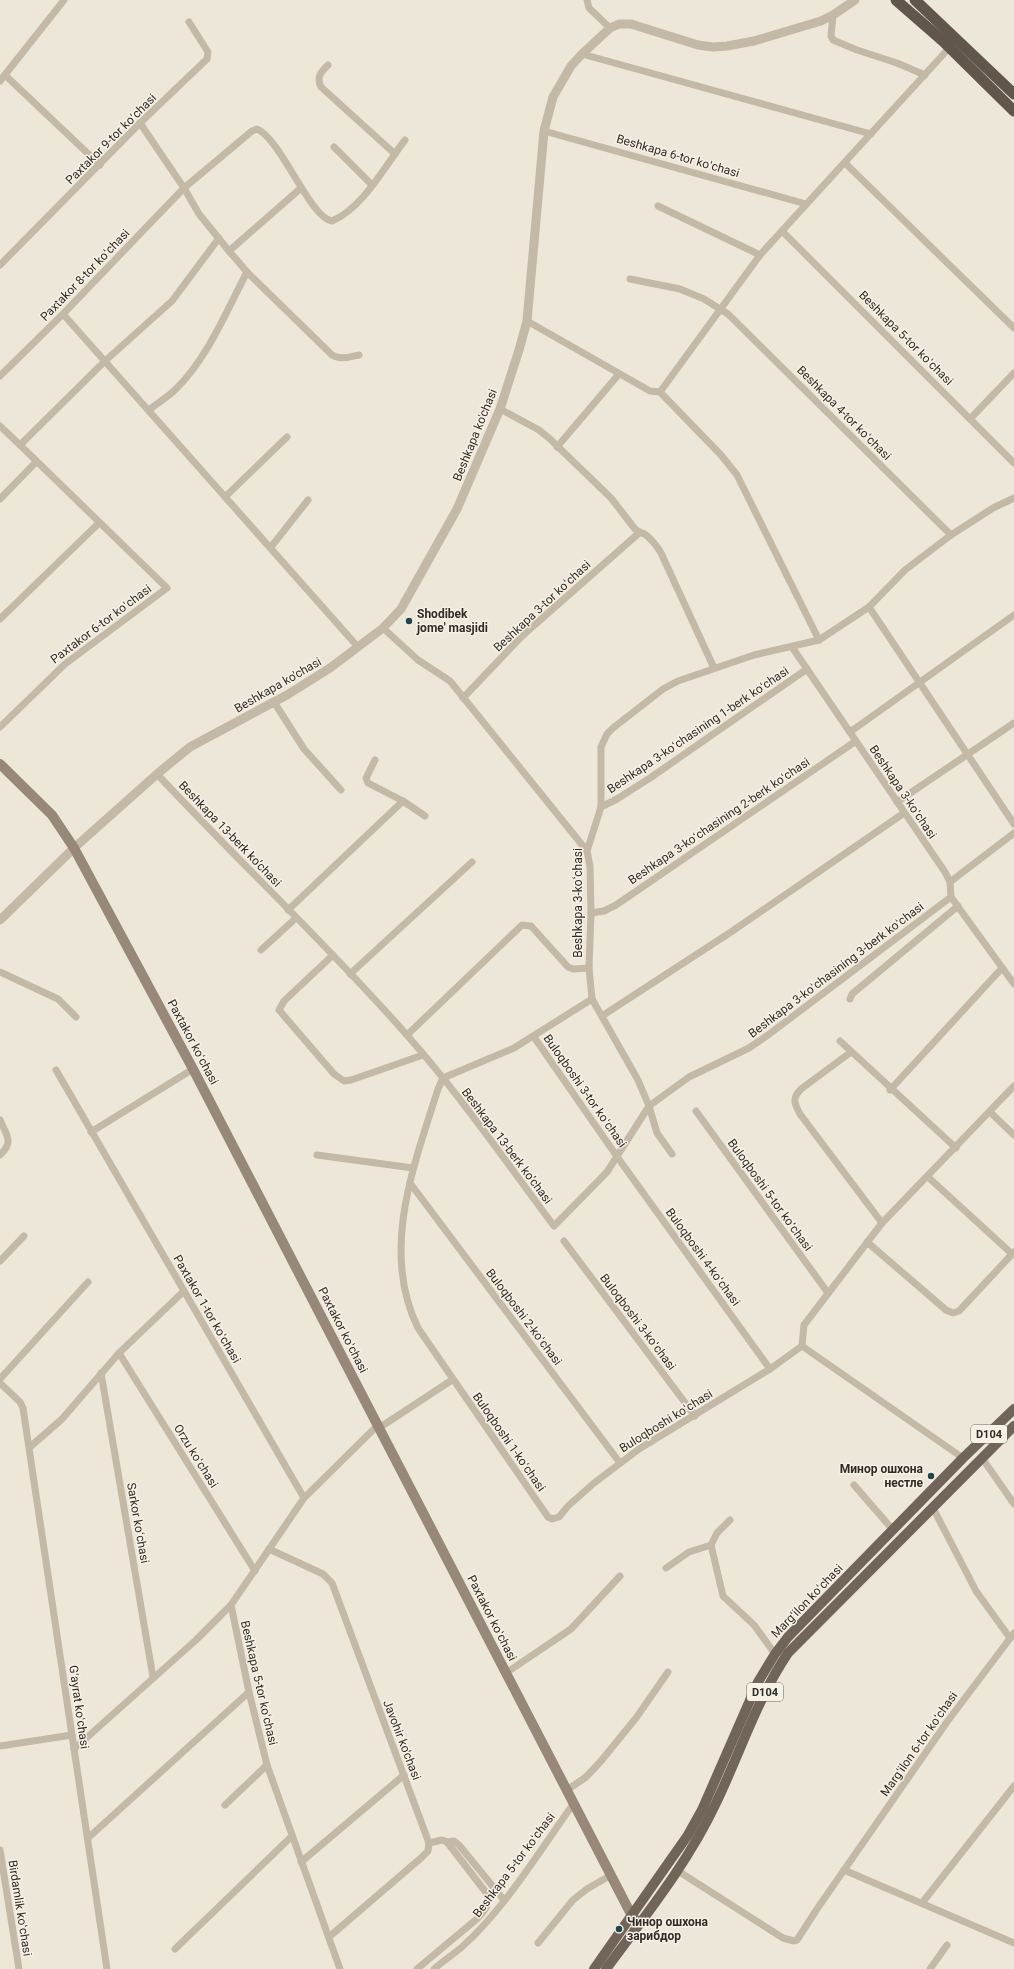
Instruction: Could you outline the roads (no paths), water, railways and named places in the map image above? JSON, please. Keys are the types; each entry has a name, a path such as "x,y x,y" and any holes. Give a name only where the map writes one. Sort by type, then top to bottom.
{"highway":[{"path":"896,0 950,47 1014,111"},
{"path":"915,0 1014,94"}],"main road":[{"name":"Paxtakor koʻchasi","path":"0,764 52,816 74,848 193,1069 611,1875 636,1920"},
{"name":"Margʻilon koʻchasi","path":"606,1969 691,1829 708,1796 758,1682 775,1654 788,1637 963,1458 1014,1409"},
{"name":"Margʻilon koʻchasi","path":"594,1969 678,1871 716,1803 764,1695 788,1653 1014,1426"}],"street":[{"path":"64,0 2,78 100,165"},
{"path":"587,0 589,8 610,28 619,24 631,24 712,47 754,41 833,15 855,0"},
{"path":"833,15 831,36 833,40 857,50 897,63 925,75"},
{"name":"Paxtakor 9-tor koʻchasi","path":"0,265 140,123 209,56 189,22"},
{"name":"Beshkapa ko'chasi","path":"0,920 74,848 157,774 190,747 274,702 330,668 383,628 400,609 451,520 481,457 500,409 527,321 544,131 553,97 571,66 610,28"},
{"path":"660,392 760,255 950,47"},
{"path":"582,54 871,134"},
{"path":"328,65 320,73 318,81 321,87 395,154"},
{"path":"140,123 184,188 199,214 247,272 332,355 337,358 360,355"},
{"name":"Paxtakor 8-tor koʻchasi","path":"0,376 63,314 184,188 252,131 257,129 267,134 301,188 325,218 332,221 355,206 405,140"},
{"name":"Beshkapa 6-tor koʻchasi","path":"544,131 806,204"},
{"path":"334,147 372,185"},
{"path":"845,163 1014,328"},
{"path":"229,251 301,188"},
{"path":"658,206 760,255"},
{"name":"Beshkapa 5-tor koʻchasi","path":"782,231 1014,462"},
{"path":"20,445 105,361 172,301 219,238"},
{"path":"149,410 175,390 192,370 213,337 247,272"},
{"name":"Beshkapa 4-tor koʻchasi","path":"630,279 680,289 704,299 728,314 951,535"},
{"path":"63,314 271,546 358,647"},
{"path":"527,321 650,391 660,392 721,455 738,475 819,640"},
{"path":"971,418 1014,373"},
{"path":"557,447 619,374"},
{"path":"500,409 539,430 611,498 639,533 648,538 661,553 714,668"},
{"name":"Paxtakor 6-tor koʻchasi","path":"0,426 167,588 65,664 0,727"},
{"path":"225,496 286,436"},
{"path":"0,499 36,462"},
{"path":"792,647 819,640 869,607 905,570 951,535 993,508 1014,498"},
{"path":"271,546 308,500"},
{"path":"0,619 99,523"},
{"name":"Beshkapa 3-tor koʻchasi","path":"463,698 522,636 639,533"},
{"path":"869,607 1014,824"},
{"path":"850,732 1014,615"},
{"path":"383,628 418,660 450,681 587,851"},
{"name":"Beshkapa 3-koʻchasi","path":"672,1154 657,1133 649,1106 638,1080 592,999 589,968 591,913 590,866 587,851 601,807 601,747 607,734 663,689 687,677 754,655 792,647 950,882 951,897"},
{"name":"Beshkapa 3-koʻchasining 1-berk koʻchasi","path":"601,807 617,799 650,778 807,669"},
{"path":"274,702 304,749 341,790"},
{"path":"897,802 1014,723"},
{"name":"Beshkapa 3-koʻchasining 2-berk koʻchasi","path":"591,913 604,911 616,905 856,741"},
{"path":"375,760 366,778 368,783 403,801 425,816"},
{"name":"Beshkapa 13-berk koʼchasi","path":"157,774 221,842 333,955 406,1035 443,1078 554,1226 607,1172 618,1158"},
{"path":"288,910 403,801"},
{"path":"602,1016 731,932 904,813"},
{"path":"950,882 1014,833"},
{"path":"350,974 472,862"},
{"path":"951,897 1014,984"},
{"name":"Beshkapa 3-koʻchasining 3-berk koʻchasi","path":"649,1106 689,1077 749,1048 768,1035 951,897"},
{"path":"850,999 852,994 958,906"},
{"path":"261,950 296,918"},
{"path":"406,1035 522,925 531,926 568,967 573,969 589,968"},
{"path":"333,955 284,1001 279,1010 334,1074 344,1081 351,1080 423,1055"},
{"path":"890,1090 1002,968"},
{"path":"0,972 58,999 76,1016"},
{"name":"Beshkapa 13-berk koʼchasi","path":"443,1078 514,1048 534,1037 592,999"},
{"name":"Buloqboshi 3-tor koʻchasi","path":"534,1037 618,1158"},
{"path":"840,1041 890,1090 956,1148"},
{"path":"851,1052 801,1089 795,1095 794,1101 800,1114 882,1223"},
{"path":"91,1132 193,1069"},
{"name":"Paxtakor 1-tor koʻchasi","path":"56,1070 304,1498"},
{"path":"74,1749 196,1640 231,1605 304,1498 378,1427 452,1380 418,1328 412,1316 405,1289 400,1251 402,1225 413,1168 438,1089 443,1078"},
{"path":"963,1458 802,1346 804,1325 882,1223 956,1148 1014,1086"},
{"path":"618,1158 649,1106"},
{"name":"Buloqboshi 5-tor koʻchasi","path":"696,1111 828,1293"},
{"path":"990,1112 1014,1135"},
{"path":"0,1120 9,1139 9,1144 0,1156"},
{"path":"317,1155 413,1168"},
{"name":"Buloqboshi 4-koʻchasi","path":"618,1158 770,1369"},
{"path":"868,1242 946,1310 953,1313 959,1311 1013,1253 928,1177"},
{"name":"Buloqboshi 2-koʻchasi","path":"410,1183 620,1464"},
{"path":"0,1261 24,1236"},
{"name":"Buloqboshi 3-koʻchasi","path":"564,1241 695,1416"},
{"path":"0,1378 88,1282"},
{"path":"30,1447 62,1419 119,1353 184,1291"},
{"name":"Buloqboshi koʻchasi","path":"548,1517 552,1519 559,1517 568,1506 640,1449 770,1369 802,1346"},
{"name":"Orzu koʻchasi","path":"119,1353 255,1571"},
{"name":"Sarkor koʻchasi","path":"101,1373 153,1677"},
{"name":"Buloqboshi 1-koʻchasi","path":"452,1380 548,1517"},
{"name":"Gʻayrat koʻchasi","path":"0,1383 20,1402 23,1408 107,1969"},
{"path":"982,1458 1014,1504"},
{"path":"854,1485 893,1530"},
{"path":"933,1508 976,1591 1012,1636"},
{"path":"730,1520 717,1533 711,1545 723,1596 754,1625 775,1654"},
{"path":"666,1568 689,1552 711,1545"},
{"name":"Javohir ko'chasi","path":"269,1549 323,1574 332,1583 429,1843"},
{"path":"506,1673 571,1629 620,1576"},
{"name":"Beshkapa 5-tor koʻchasi","path":"231,1605 249,1692 267,1765 291,1837 340,1969"},
{"name":"Margʻilon 6-tor koʻchasi","path":"678,1871 783,1938 794,1942 797,1940 947,1722 1012,1636"},
{"path":"567,1790 586,1777 601,1761 636,1718 668,1672"},
{"path":"88,1838 249,1692"},
{"path":"0,1746 72,1735"},
{"path":"225,1805 267,1765"},
{"path":"301,1862 404,1775"},
{"path":"922,1903 1014,1786"},
{"name":"Beshkapa 5-tor koʻchasi","path":"434,1969 463,1946 504,1900 574,1803"},
{"path":"175,1949 291,1837"},
{"path":"329,1937 421,1858 428,1851 429,1843 442,1840 447,1842 454,1841 460,1845 504,1900"},
{"path":"417,1969 478,1918 489,1903 488,1895 447,1842"},
{"name":"Birdamlik koʻchasi","path":"0,1850 19,1969"},
{"path":"844,1870 1014,1943"},
{"path":"538,1944 570,1903 587,1889 611,1875"},
{"path":"930,1969 947,1945"}],"place":[{"name":"Shodibek jome' masjidi","path":"409,621"},
{"name":"Минор ошхона нестле","path":"931,1476"},
{"name":"Чинор ошхона зарибдор","path":"619,1929"}]}
